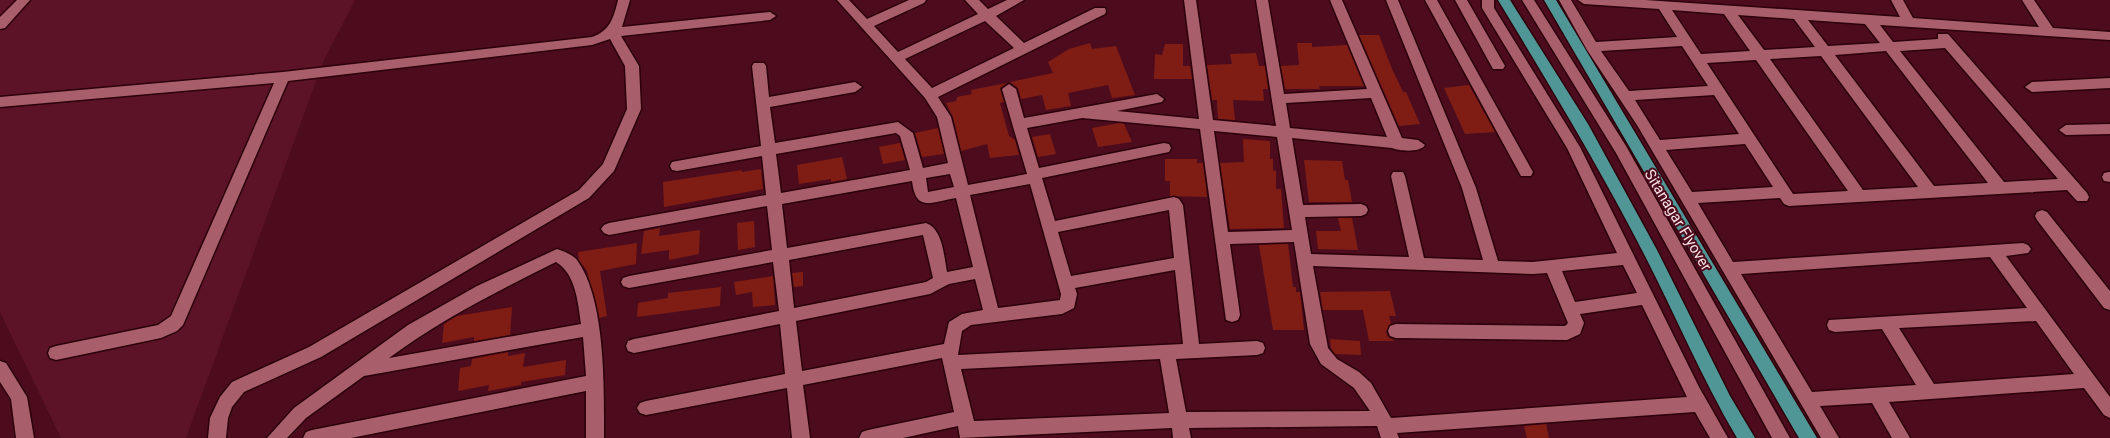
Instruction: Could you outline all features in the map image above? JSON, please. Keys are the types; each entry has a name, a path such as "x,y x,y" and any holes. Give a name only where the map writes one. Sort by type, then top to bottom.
{"main road":[{"name":"Sitanagar Flyover","path":"1556,0 1687,235 1808,438"},
{"path":"1506,3 1581,124 1652,254 1724,401 1746,438"}],"street":[{"path":"0,25 24,0"},
{"path":"1,102 283,77 592,41 603,39 613,32 618,25 624,0"},
{"path":"866,25 920,0"},
{"path":"971,0 1023,49"},
{"path":"896,58 1018,0"},
{"path":"1190,0 1232,315"},
{"path":"1262,0 1318,344 1323,358 1360,382 1371,395 1386,427"},
{"path":"1336,0 1398,145"},
{"path":"1392,0 1470,188 1492,266"},
{"path":"1431,0 1526,172"},
{"path":"1461,0 1498,66"},
{"path":"1488,0 1488,8 1573,147 1700,404 1719,438"},
{"path":"1528,0 1538,21 1621,150 1781,438"},
{"path":"1556,0 1592,47 1657,145 1830,438"},
{"path":"1584,0 1708,5 1729,10 1774,14 2110,36"},
{"path":"1766,0 1774,14"},
{"path":"1897,0 1909,23"},
{"path":"2028,0 2049,32"},
{"path":"844,1 930,95 944,117 992,315"},
{"path":"1666,4 1686,41 1782,192 1789,200 2071,184"},
{"path":"1729,10 1860,197"},
{"path":"930,95 1100,11"},
{"path":"1798,15 1931,192"},
{"path":"613,32 770,16"},
{"path":"1869,20 2001,188"},
{"path":"1932,24 2082,197"},
{"path":"217,438 220,418 226,402 238,387 315,352 584,194 608,166 634,109 632,66 613,32"},
{"path":"1592,47 1686,41"},
{"path":"1697,58 1949,43"},
{"path":"759,66 801,438"},
{"path":"56,353 161,331 171,326 177,320 283,77"},
{"path":"2032,87 2110,83"},
{"path":"763,103 855,87"},
{"path":"966,428 951,356 955,327 968,319 1062,308 1068,303 1069,294 1066,283 1009,89"},
{"path":"1625,96 1717,90"},
{"path":"1278,100 1376,94"},
{"path":"1019,124 1157,99"},
{"path":"1083,113 1418,145"},
{"path":"677,166 901,128 906,132 918,174 921,195 924,198 962,192 1164,148"},
{"path":"2066,130 2110,128"},
{"path":"1657,145 1749,139"},
{"path":"609,230 956,167"},
{"path":"1398,176 1418,264"},
{"path":"1688,198 1782,192"},
{"path":"1050,228 1174,203 1176,206 1192,351"},
{"path":"1296,211 1361,210"},
{"path":"2042,216 2110,302"},
{"path":"628,282 926,229 931,234 941,280"},
{"path":"1221,238 1300,236"},
{"path":"1730,268 2023,249"},
{"path":"1994,251 2110,410"},
{"path":"276,438 300,413 414,330 483,291 558,255 566,256 573,263 583,293 591,329 595,438"},
{"path":"1304,260 1552,266 1627,258"},
{"path":"1066,283 1182,263"},
{"path":"1396,331 1567,333 1574,329 1576,323 1552,266"},
{"path":"634,346 787,314 930,288 941,280 982,271"},
{"path":"1569,308 1647,298"},
{"path":"1835,325 2040,314"},
{"path":"1887,323 1929,391"},
{"path":"360,370 591,329"},
{"path":"646,408 795,381 951,356 1167,352 1257,348"},
{"path":"1167,352 1182,438"},
{"path":"0,368 19,397 25,438"},
{"path":"1807,400 2088,380"},
{"path":"312,438 594,382"},
{"path":"1876,395 1901,438"},
{"path":"868,438 966,428 1179,420 1386,427 1700,404"}],"shaded area":[{"path":"0,0 355,0 323,62 186,438 61,438 0,312"}],"building":[{"path":"1359,35 1379,35 1392,69 1403,92 1406,92 1420,124 1399,126"},
{"path":"1090,43 1092,49 1116,46 1135,95 1112,98 1108,85 1068,93 1071,106 1046,110 1042,95 1021,99 1018,88 1010,82 1053,73 1048,62 1069,49"},
{"path":"1297,43 1312,43 1312,47 1347,45 1364,86 1319,86 1320,89 1285,89 1281,66 1299,65"},
{"path":"1165,44 1183,44 1183,66 1190,66 1192,79 1154,79 1155,54 1162,55"},
{"path":"1256,53 1259,66 1265,66 1268,89 1263,89 1264,101 1233,100 1235,120 1218,119 1217,100 1212,100 1207,65 1232,64 1230,54"},
{"path":"1007,83 1000,88 1004,102 1000,103 1009,136 1015,140 1019,155 990,158 987,144 961,151 953,117 946,103 956,101 957,97 972,94 971,90"},
{"path":"1469,85 1495,132 1465,134 1444,88"},
{"path":"1124,124 1132,142 1098,147 1092,128"},
{"path":"938,128 944,154 922,157 915,133"},
{"path":"1050,134 1056,154 1038,157 1032,137"},
{"path":"1243,139 1270,141 1270,159 1273,159 1273,170 1276,171 1276,189 1281,189 1284,228 1230,229 1220,163 1244,162"},
{"path":"900,143 905,160 883,164 879,147"},
{"path":"842,157 847,179 831,182 831,179 799,184 797,165"},
{"path":"1165,159 1197,159 1197,163 1203,163 1207,197 1170,196 1170,181 1165,181"},
{"path":"1304,160 1342,161 1345,180 1348,180 1352,202 1309,202"},
{"path":"761,169 763,189 664,207 663,182 742,170 742,172"},
{"path":"1338,218 1352,218 1358,250 1318,249 1316,231 1341,231"},
{"path":"754,221 755,247 738,250 737,223"},
{"path":"660,228 659,236 700,230 699,254 669,260 669,250 641,254 644,231"},
{"path":"637,243 636,264 600,271 607,316 599,318 587,271 579,260 578,252"},
{"path":"1288,244 1293,287 1296,287 1296,292 1300,292 1304,330 1273,330 1259,245"},
{"path":"803,272 803,286 794,287 792,273"},
{"path":"773,276 775,305 753,307 752,292 736,295 734,282"},
{"path":"721,287 720,306 637,317 638,303 668,298 668,293"},
{"path":"1390,291 1396,316 1389,316 1391,324 1386,332 1388,337 1395,341 1369,341 1363,310 1323,310 1320,292"},
{"path":"512,307 510,335 474,341 474,337 442,343 444,324 457,316"},
{"path":"1330,339 1360,341 1361,355 1335,354 1331,348"},
{"path":"508,352 508,356 525,353 523,367 566,360 565,375 521,382 521,385 488,391 489,385 458,391 460,368 471,366 472,359"},
{"path":"1546,424 1549,438 1527,438 1524,426"}]}
